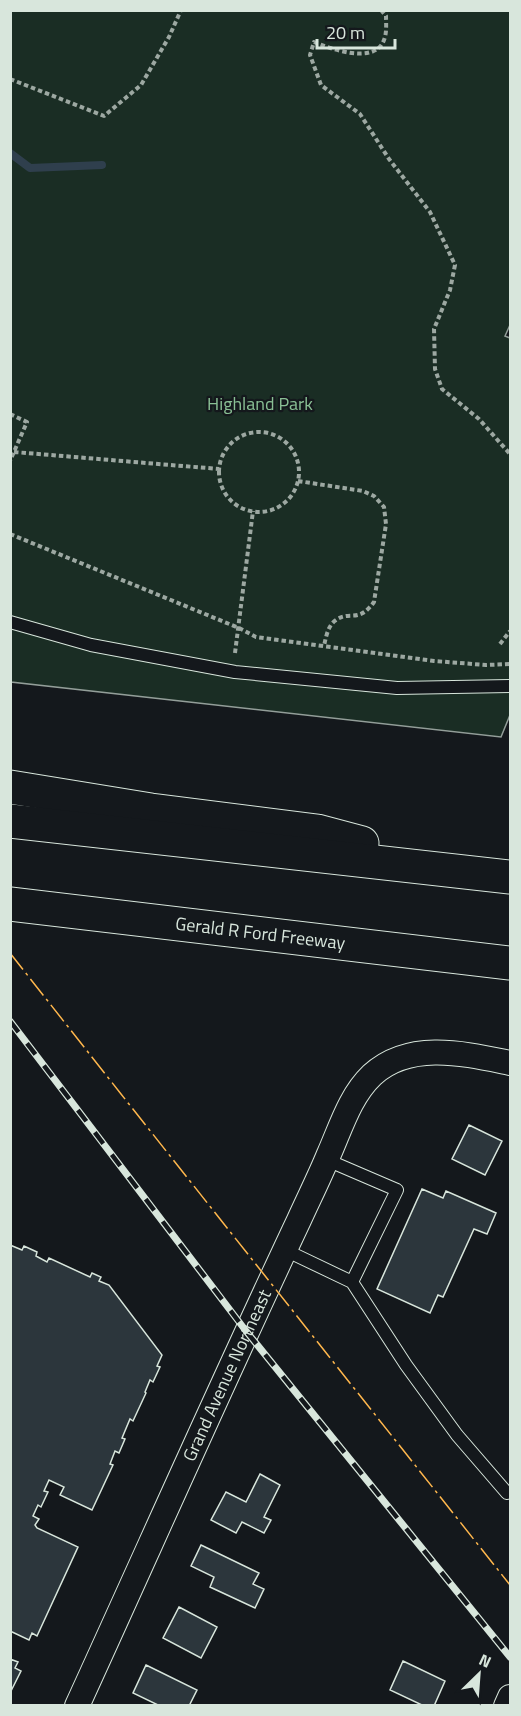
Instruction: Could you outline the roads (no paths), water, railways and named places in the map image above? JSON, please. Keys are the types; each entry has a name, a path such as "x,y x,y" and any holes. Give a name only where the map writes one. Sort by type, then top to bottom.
{"highway":[{"path":"10,787 151,810 317,831 474,872"},
{"path":"10,821 510,877"},
{"name":"Gerald R Ford Freeway","path":"10,904 510,963"}],"street":[{"name":"Grand Avenue Northeast","path":"77,1706 353,1099 373,1075 396,1059 433,1052 461,1053 510,1063"},
{"path":"506,1706 510,1696"}],"lane":[{"path":"10,622 91,645 232,672 397,688 510,686"},
{"path":"327,1160 398,1190 352,1282"},
{"path":"285,1250 352,1282 406,1365 457,1435 507,1493"}],"waterway":[{"path":"10,153 30,168 102,165"}],"railway":[{"path":"10,1021 246,1331 510,1657"}],"park label":[{"name":"Highland Park","path":"260,404"}]}
